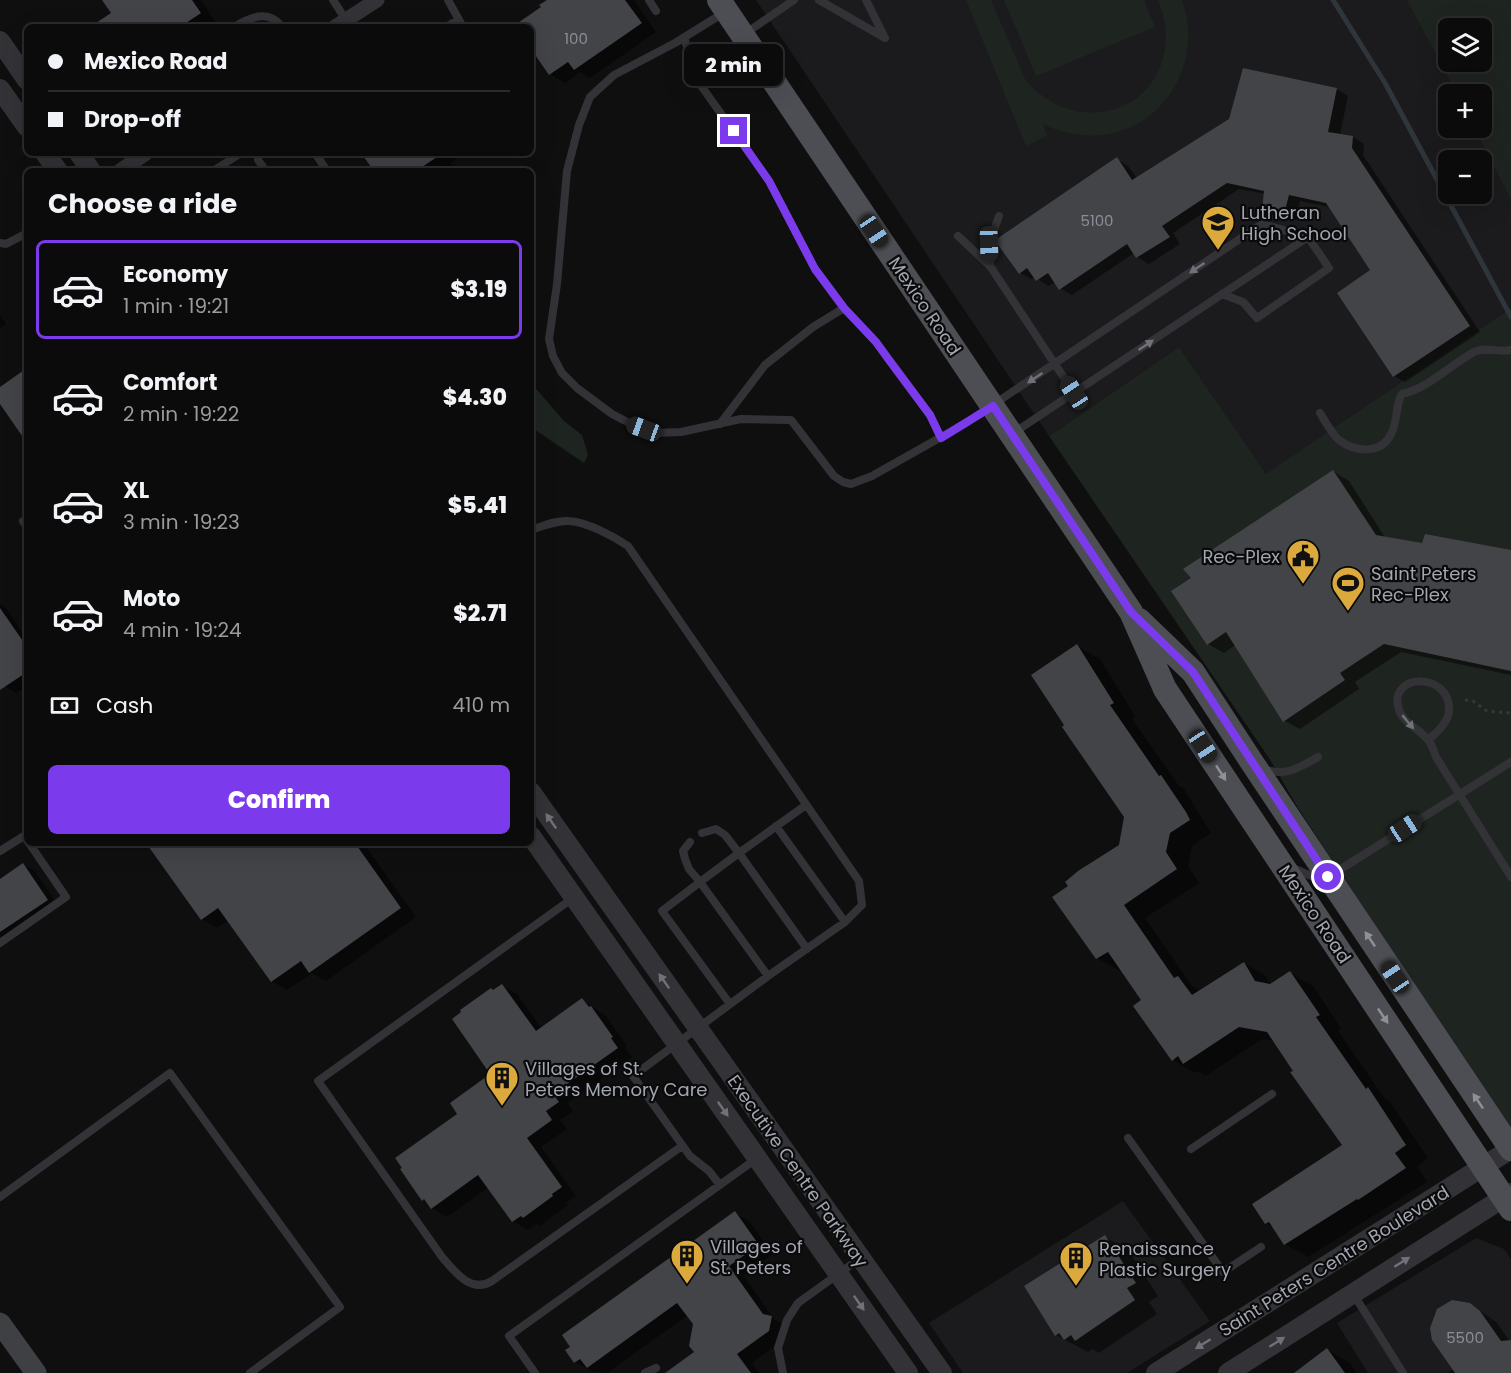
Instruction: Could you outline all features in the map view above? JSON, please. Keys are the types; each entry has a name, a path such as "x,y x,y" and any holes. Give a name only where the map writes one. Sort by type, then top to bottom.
{"main road":[{"name":"Mexico Road","path":"723,6 1131,612 1165,689 1484,1167 1509,1200"},
{"name":"Mexico Road","path":"1131,612 1193,672 1511,1149"},
{"path":"0,1323 36,1373"}],"street":[{"path":"341,24 377,0"},
{"path":"0,41 24,76"},
{"path":"1,91 24,123"},
{"path":"124,168 142,156"},
{"name":"Executive Centre Parkway","path":"534,796 942,1373"},
{"name":"Executive Centre Parkway","path":"534,840 758,1158 904,1372"},
{"name":"Saint Peters Centre Boulevard","path":"1156,1373 1511,1149"},
{"name":"Saint Peters Centre Boulevard","path":"1228,1373 1509,1200"}],"lane":[{"path":"333,0 341,24"},
{"path":"448,0 461,23"},
{"path":"649,0 656,11"},
{"path":"742,35 794,0"},
{"path":"819,0 885,38 866,0"},
{"path":"723,6 684,38 614,75 590,97 579,125 567,171 557,284 549,339 562,373 577,388 612,414 656,434 681,432 741,419 790,420 834,476 851,484 872,476 993,406 1262,224 1308,237 1329,268 1257,318 1243,302 1222,294"},
{"path":"239,24 264,15 271,16 279,24"},
{"path":"684,38 702,87 769,181 815,269 844,308 882,351 930,415 941,438"},
{"path":"218,168 236,156"},
{"path":"990,266 989,244 999,216"},
{"path":"0,243 6,244 24,235"},
{"path":"958,236 990,266 1074,393"},
{"path":"1011,435 1308,237"},
{"path":"720,424 765,365 813,327 844,308"},
{"path":"1320,413 1337,438 1346,444 1365,451 1379,447 1387,442 1392,433 1401,394 1414,391 1477,350 1504,352 1511,350"},
{"path":"534,529 570,521 609,534 628,546 859,882 862,905 845,922 633,1076 682,1146 709,1171 720,1185"},
{"path":"1428,740 1442,726 1450,711 1446,696 1438,686 1425,680 1413,682 1402,688 1398,697 1398,706 1409,724 1428,740 1436,758 1511,878"},
{"path":"1253,764 1276,773 1293,771 1318,757"},
{"path":"1281,863 1316,878 1328,877 1511,762"},
{"path":"730,1004 662,911 806,805"},
{"path":"776,826 845,922"},
{"path":"702,833 716,829 725,835 807,949"},
{"path":"0,851 24,836"},
{"path":"690,842 683,851 685,859 768,976"},
{"path":"0,944 66,897 31,846"},
{"path":"574,897 318,1081 442,1257 455,1271 476,1286 484,1286 492,1281 682,1146"},
{"path":"0,1197 171,1073 340,1307 250,1373"},
{"path":"1191,1149 1272,1094"},
{"path":"1128,1138 1223,1272 1261,1247"},
{"path":"535,1373 509,1336 758,1158"},
{"path":"783,1373 778,1347 788,1320 798,1303 860,1258"},
{"path":"1353,1294 1403,1373"},
{"path":"645,1373 656,1368"}],"path":[{"path":"1465,700 1473,701 1487,711 1511,713"}],"shaded area":[{"name":"Lutheran High School","path":"756,0 1511,0 1511,308 1266,475 1179,347 1049,436"},
{"path":"966,0 991,0 1025,79 1043,96 1063,107 1085,112 1107,111 1127,104 1144,92 1157,73 1165,49 1165,24 1158,0 1182,0 1188,22 1188,45 1183,67 1174,87 1161,105 1144,120 1124,130 1101,135 1078,135 1043,124 1047,136 1026,146"},
{"path":"1004,0 1144,0 1155,27 1036,76"},
{"path":"1407,0 1511,0 1511,199 1492,163 1492,150 1485,150 1479,138 1492,138 1492,84 1452,84 1445,72 1492,72 1492,18 1438,18 1438,58"},
{"path":"1511,308 1511,1131 1298,808 1269,758 1049,436 1179,347 1266,474"},
{"path":"534,386 564,421 582,435 588,455 584,463 534,429"},
{"path":"1123,1201 1210,1321 1127,1373 963,1373 929,1323"},
{"path":"1476,1238 1504,1249 1511,1259 1511,1373 1368,1373 1337,1323"}],"building":[{"path":"102,0 192,0 201,13 184,24 94,24 111,13"},
{"path":"547,0 625,0 642,23 574,70 568,62 549,75 534,53 534,24 516,24 541,7 539,5"},
{"path":"1243,68 1337,88 1328,132 1353,136 1352,148 1470,326 1393,377 1337,293 1370,270 1326,203 1289,195 1284,214 1262,210 1264,191 1227,183 1162,226 1170,237 1136,258 1127,244 1059,290 1048,273 1036,281 1027,268 1019,274 996,242 998,238 1117,157 1132,180 1229,119"},
{"path":"363,156 438,156 420,168 372,168"},
{"path":"24,370 24,439 0,404 0,387"},
{"name":"Saint Peters Rec-Plex","path":"1333,470 1376,535 1422,543 1425,534 1511,550 1511,671 1384,644 1340,673 1345,680 1283,722 1226,632 1207,645 1171,591 1191,578 1183,569"},
{"path":"0,608 24,643 24,674 0,690"},
{"path":"1077,644 1114,703 1110,705 1159,776 1161,775 1190,820 1170,833 1166,852 1177,869 1124,905 1174,978 1178,976 1192,995 1244,962 1255,981 1270,984 1290,971 1320,1015 1316,1017 1366,1089 1368,1087 1406,1145 1395,1153 1406,1168 1284,1245 1269,1222 1265,1224 1252,1204 1342,1145 1290,1072 1293,1071 1267,1032 1239,1027 1183,1064 1178,1056 1172,1061 1133,1006 1141,1000 1108,952 1096,959 1052,897 1068,886 1065,882 1078,871 1119,845 1124,817 1062,727 1064,725 1031,675"},
{"path":"148,846 357,846 401,908 309,973 301,961 271,982 218,908 201,920"},
{"path":"23,863 48,900 0,932 0,879"},
{"name":"Villages of St. Peters Memory Care","path":"502,984 536,1031 582,998 589,1007 591,1006 618,1048 553,1094 559,1102 546,1111 552,1120 527,1138 562,1187 523,1218 521,1216 512,1222 478,1175 431,1209 424,1199 422,1201 395,1158 457,1114 450,1103 490,1074 452,1019 461,1012 460,1010 491,988 493,990"},
{"name":"Villages of St. Peters","path":"735,1211 759,1245 729,1266 763,1314 772,1316 769,1331 737,1354 751,1373 665,1373 694,1352 689,1346 693,1324 677,1303 587,1368 580,1359 574,1363 565,1350 570,1347 562,1335"},
{"name":"Renaissance Plastic Surgery","path":"1105,1235 1136,1283 1127,1288 1135,1300 1075,1341 1071,1335 1064,1340 1059,1333 1055,1336 1024,1286"},
{"path":"1452,1300 1470,1303 1480,1311 1501,1341 1511,1340 1511,1373 1455,1373 1432,1340 1430,1328 1437,1309"},
{"path":"1327,1348 1345,1373 1294,1373"}],"waterway":[{"path":"1333,0 1385,83 1511,317"}],"place":[{"name":"Lutheran High School","path":"1218,251"},
{"name":"Rec-Plex","path":"1303,585"},
{"name":"Saint Peters Rec-Plex","path":"1348,612"},
{"name":"Villages of St. Peters Memory Care","path":"502,1107"},
{"name":"Villages of St. Peters","path":"687,1285"},
{"name":"Renaissance Plastic Surgery","path":"1076,1287"}],"route":[{"path":"734,131 769,181 815,269 844,308 876,342 930,415 941,438 993,406 1131,612 1193,672 1328,877"}]}
